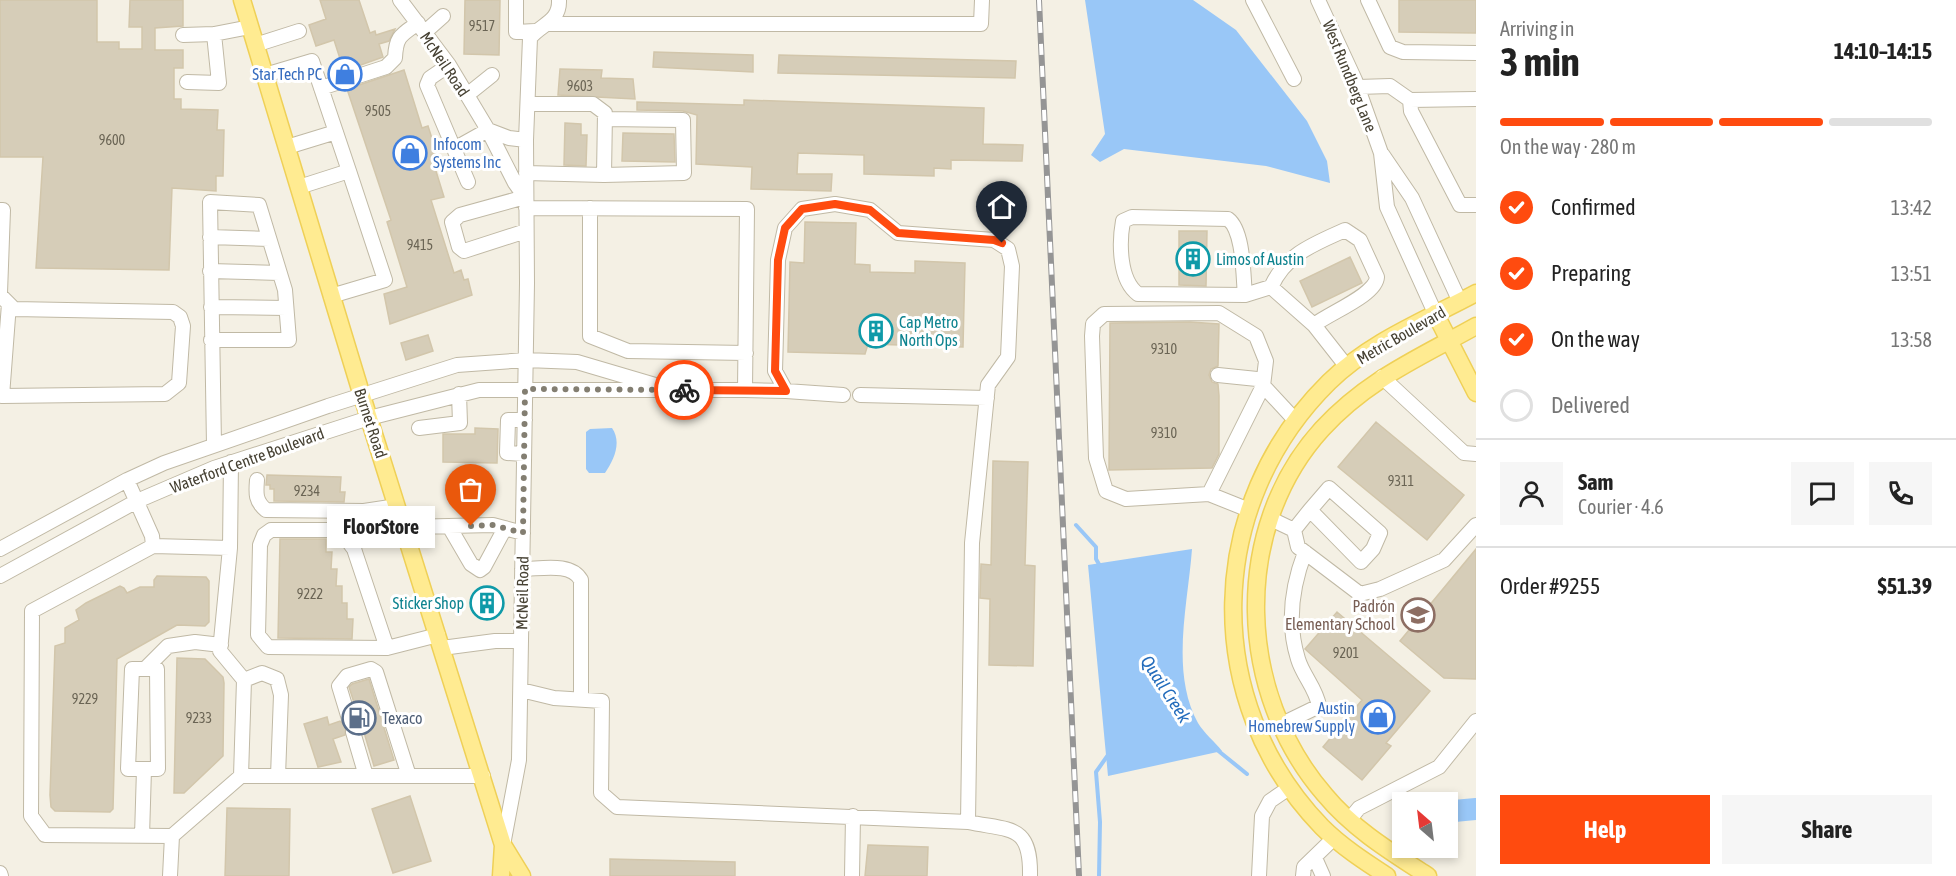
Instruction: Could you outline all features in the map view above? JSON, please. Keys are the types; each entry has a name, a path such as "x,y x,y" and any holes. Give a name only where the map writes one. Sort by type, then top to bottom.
{"main road":[{"name":"Burnet Road","path":"242,0 362,396 503,845 522,876"},
{"name":"Metric Boulevard","path":"1387,876 1334,838 1290,788 1260,737 1238,671 1234,643 1233,587 1249,510 1271,458 1295,420 1331,380 1374,347 1476,293"},
{"name":"West Rundberg Lane","path":"1460,302 1475,330"},
{"name":"West Rundberg Lane","path":"1435,313 1476,393"},
{"name":"Metric Boulevard","path":"1428,876 1349,820 1309,775 1280,725 1261,667 1255,617 1260,562 1271,519 1293,470 1321,430 1366,387 1382,376 1448,340 1475,330"},
{"path":"1249,510 1271,519"},
{"path":"1290,788 1309,775"},
{"path":"1334,838 1349,820"},
{"name":"Burnet Road","path":"501,876 503,845"}],"street":[{"name":"McNeil Road","path":"400,0 449,65 488,130 526,202"},
{"name":"McNeil Road","path":"503,845 519,760 526,360 528,104 516,0"},
{"path":"550,24 560,9 560,0"},
{"path":"520,41 550,24 981,24 982,0"},
{"path":"1253,0 1294,79"},
{"name":"West Rundberg Lane","path":"1318,0 1358,87 1381,153 1387,207 1435,313"},
{"path":"1368,0 1390,47 1403,52 1476,53"},
{"path":"321,88 386,67 395,58 396,41 399,37 443,16"},
{"path":"183,35 214,34 250,27"},
{"path":"255,45 299,31"},
{"path":"188,82 219,83 214,34"},
{"path":"265,75 312,62 385,280 332,296"},
{"path":"449,65 430,78 427,86 468,182"},
{"path":"466,95 492,75"},
{"path":"1358,87 1390,86 1410,100 1476,99"},
{"path":"1410,100 1411,111 1460,205 1476,204"},
{"path":"528,104 593,104 605,112 604,175"},
{"path":"526,173 604,175 684,173 683,120 605,119"},
{"path":"454,149 488,130 509,138 526,140"},
{"path":"287,147 336,132"},
{"name":"West Rundberg Lane","path":"1381,153 1412,198 1460,302"},
{"path":"299,187 349,171"},
{"path":"211,340 289,340 279,273 259,205 210,202 210,307 214,445"},
{"path":"526,231 464,251 459,247 452,222 460,215 526,202 590,208 747,209 745,390"},
{"path":"786,391 775,371 778,260 785,228 802,209 835,204 870,210 898,233 994,240 1008,249 1012,266 1008,357 988,385 972,543 968,822"},
{"path":"590,208 590,336 628,351 746,353"},
{"path":"0,210 3,210 2,396 165,394 179,383 183,326 180,317 173,312 14,309 3,297"},
{"path":"1245,296 1239,237 1233,223 1228,219 1132,217 1123,221 1124,275 1128,286 1138,294 1245,296 1271,287 1277,274 1304,249 1345,230 1360,240 1377,277 1377,282 1368,292 1326,315 1314,325"},
{"path":"210,237 269,239"},
{"path":"210,271 279,273"},
{"path":"1271,287 1314,325 1347,367"},
{"path":"210,307 286,308"},
{"path":"1209,494 1263,386 1266,361 1256,336 1219,313 1104,314 1093,324 1096,458 1106,491 1126,499 1209,494 1249,510"},
{"name":"Waterford Centre Boulevard","path":"0,549 126,480 214,445 457,366 526,360 577,362 672,390"},
{"path":"1218,375 1257,379 1295,420"},
{"path":"1382,376 1464,453 1476,454"},
{"name":"Waterford Centre Boulevard","path":"0,576 137,501 231,462 369,418 459,394 525,389 745,390 843,394"},
{"path":"419,428 460,423 459,394"},
{"path":"860,395 987,398"},
{"path":"231,462 230,548 220,651 244,680 241,776"},
{"path":"126,480 152,536 153,546"},
{"path":"257,480 256,496 259,505 266,510 364,511 397,506"},
{"path":"1294,530 1329,488 1380,533 1373,549 1361,562 1311,510"},
{"path":"1271,519 1294,530"},
{"path":"350,542 404,530 493,525 523,533"},
{"path":"1294,530 1298,548 1360,594 1380,589 1444,560 1476,525"},
{"path":"450,528 471,564 480,570 484,567 506,528"},
{"path":"387,648 350,542 340,530 271,530 264,535 260,545 258,635 268,647 387,648 440,642 521,641"},
{"path":"230,548 153,546 32,611 31,816 45,835 172,836 241,776 483,776"},
{"path":"1280,725 1319,706 1318,696 1298,660 1291,620 1295,577 1305,552"},
{"path":"522,569 569,569 576,572 581,580 581,700"},
{"path":"145,669 168,645 195,642 221,645"},
{"path":"132,669 158,669 158,769 144,769 128,769 132,669"},
{"path":"366,776 339,686 347,676 371,669 376,672 409,776"},
{"path":"244,680 262,672 278,679 281,696 278,776"},
{"path":"520,690 581,700 602,701 601,793 617,807 968,822 1016,832 1026,840 1030,854 1030,876"},
{"path":"1349,820 1359,808 1439,767 1476,721"},
{"path":"142,836 144,769"},
{"path":"1259,876 1262,816 1270,801 1290,788"},
{"path":"852,876 853,816"},
{"path":"170,876 172,836"},
{"path":"1303,876 1304,867 1334,838"},
{"path":"1315,858 1323,876"}],"water":[{"path":"1085,0 1193,0 1236,30 1307,121 1327,161 1330,183 1266,166 1124,149 1100,162 1091,155 1105,134"},
{"path":"612,428 617,445 611,462 605,473 589,473 586,469 586,432 590,429"},
{"path":"1192,549 1183,638 1185,682 1198,723 1222,751 1108,776 1088,565"}],"building":[{"path":"0,0 97,0 97,42 119,42 119,49 142,49 142,27 129,27 130,0 183,0 183,26 155,28 155,50 183,50 183,68 174,68 174,99 181,99 181,109 218,110 217,130 224,130 223,176 216,176 216,191 172,188 169,270 36,268 43,157 0,157"},
{"path":"320,0 359,0 370,33 375,31 376,35 395,29 389,41 379,44 383,57 344,71 334,40 316,46 309,25 326,19"},
{"path":"465,0 500,0 499,55 464,54"},
{"path":"1399,0 1476,0 1476,33 1399,32"},
{"path":"654,52 753,55 753,72 653,67"},
{"path":"779,55 1016,61 1015,78 778,73"},
{"path":"560,69 602,70 601,78 633,79 635,99 558,95"},
{"path":"404,70 422,128 428,126 436,153 431,155 444,197 431,200 454,273 461,270 464,280 468,279 472,295 390,324 384,294 407,287 387,222 391,220 347,89"},
{"path":"744,100 984,108 983,144 1023,145 1022,161 951,160 951,169 934,168 934,176 864,174 864,155 798,153 797,174 832,174 831,191 751,189 752,167 696,164 697,115 683,111 637,110 637,102 744,105"},
{"path":"565,123 581,124 581,135 587,135 586,166 564,165"},
{"path":"623,133 674,134 675,162 622,161"},
{"name":"Cap Metro North Ops","path":"805,222 856,223 855,264 870,265 870,272 915,273 915,261 965,263 963,347 868,344 865,354 788,352 790,262 804,263"},
{"name":"Limos of Austin","path":"1179,231 1207,231 1206,286 1179,285"},
{"path":"1350,257 1362,283 1312,307 1300,281"},
{"path":"1110,323 1219,324 1218,366 1211,369 1209,375 1212,382 1218,384 1219,396 1219,454 1212,468 1109,470"},
{"path":"428,335 433,351 406,360 401,343"},
{"path":"1376,422 1464,495 1427,540 1338,467"},
{"path":"475,428 498,429 497,463 443,462 443,434 475,434"},
{"path":"993,461 1028,462 1025,565 1035,566 1033,666 989,665 990,599 980,598 981,564 991,565"},
{"path":"267,475 341,477 340,492 345,492 344,502 274,501 274,489 266,485"},
{"path":"482,482 483,495 463,498 461,485"},
{"path":"280,539 326,539 326,552 332,552 331,569 337,569 336,586 342,586 342,603 347,603 347,619 353,619 352,639 278,638"},
{"path":"1476,549 1476,679 1444,678 1400,641"},
{"path":"157,576 206,577 209,581 209,622 205,626 177,625 117,659 113,809 110,812 55,811 51,807 50,795 55,646 65,643 65,628 79,620 76,610 86,603 120,586 127,593 140,587 154,587 154,580"},
{"name":"Sticker Shop","path":"495,588 499,615 480,618 476,591"},
{"path":"1337,612 1430,691 1386,743 1391,746 1362,780 1323,747 1362,700 1305,649"},
{"path":"177,658 205,659 223,677 224,683 223,756 184,793 174,793"},
{"path":"369,679 394,760 374,766 363,729 356,724 358,715 349,687"},
{"path":"327,717 329,725 340,721 346,727 345,735 333,739 341,762 318,767 304,724"},
{"path":"410,796 431,861 393,873 372,809"},
{"path":"227,808 290,809 289,876 225,876"},
{"path":"868,845 928,847 927,876 865,876"},
{"path":"610,859 735,862 735,876 610,876"}],"waterway":[{"name":"Quail Creek","path":"1076,525 1096,547 1096,559 1100,566"},
{"name":"Quail Creek","path":"1216,749 1247,774"},
{"path":"1099,876 1100,822 1096,772 1108,755"},
{"name":"Quail Creek","path":"1458,811 1476,809"}],"railway":[{"path":"1039,0 1079,876"}],"way so far":[{"path":"471,526 493,525 523,533 525,389 684,390"}],"place":[{"name":"Star Tech PC","path":"345,74"},
{"name":"Infocom Systems Inc","path":"410,153"},
{"name":"Limos of Austin","path":"1193,259"},
{"name":"Cap Metro North Ops","path":"876,331"},
{"name":"FloorStore","path":"471,526"},
{"name":"Sticker Shop","path":"487,603"},
{"name":"Padrón Elementary School","path":"1418,615"},
{"name":"Austin Homebrew Supply","path":"1378,717"},
{"name":"Texaco","path":"359,718"}],"route":[{"path":"684,390 786,391 775,371 778,260 785,228 802,209 835,204 870,210 898,233 994,240 1002,243"}]}
